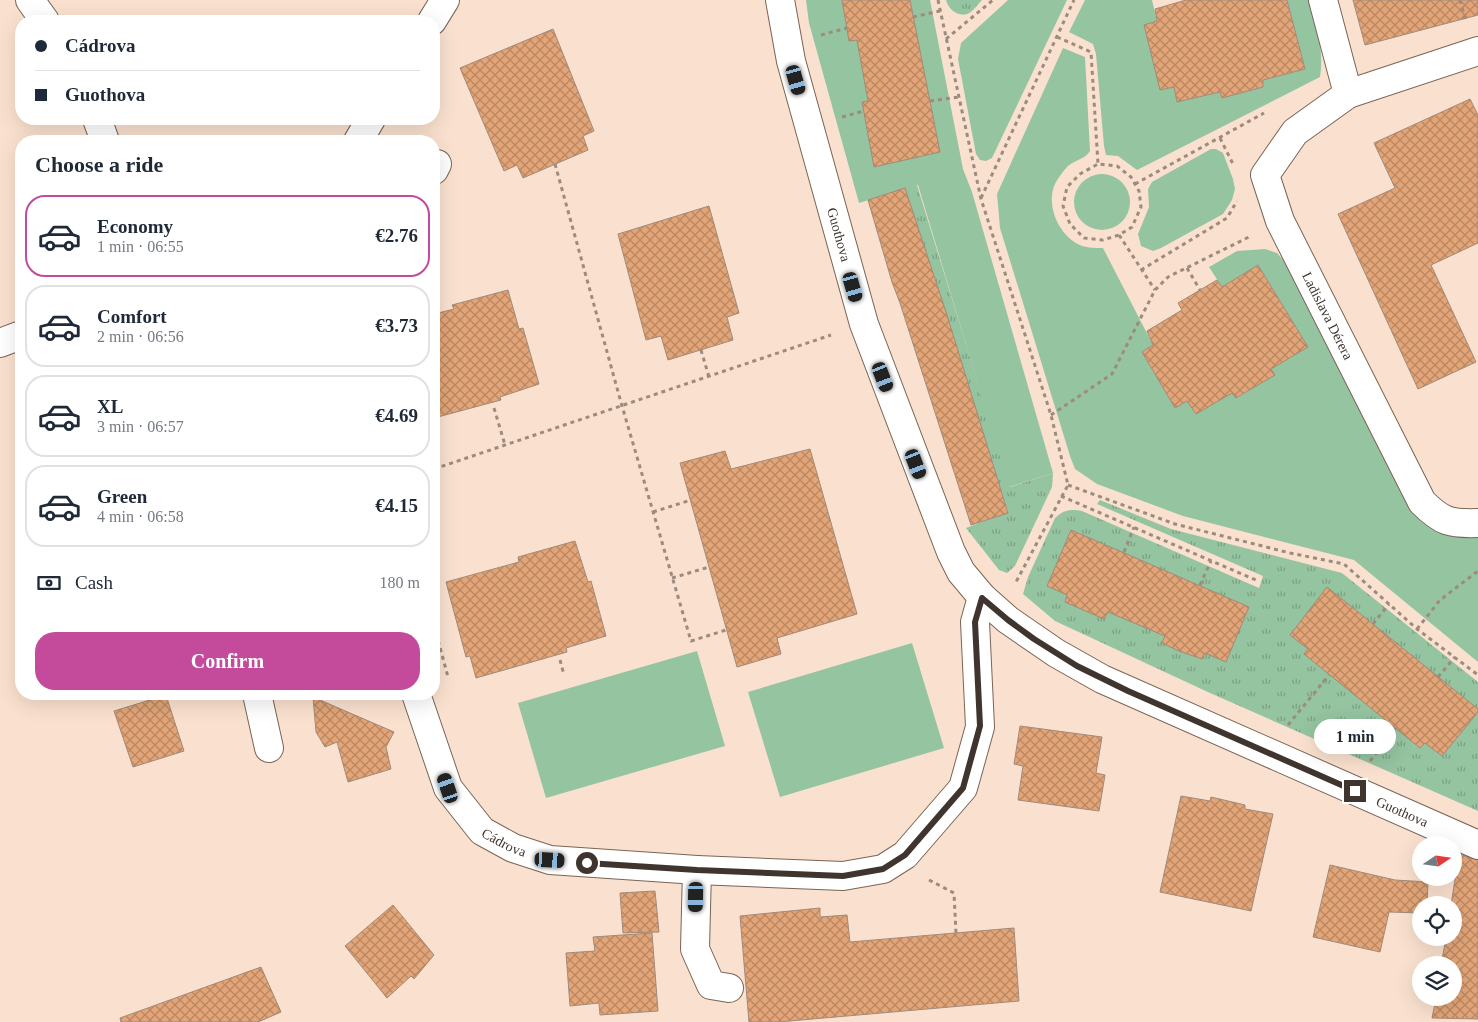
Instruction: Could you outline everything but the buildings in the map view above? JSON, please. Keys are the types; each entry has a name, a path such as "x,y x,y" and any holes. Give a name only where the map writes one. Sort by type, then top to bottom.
{"street":[{"path":"30,0 41,15"},
{"path":"436,15 445,0"},
{"name":"Guothova","path":"780,0 791,61 864,324 942,534 961,572 982,598 1034,639 1077,666 1478,845"},
{"path":"1323,0 1348,94"},
{"name":"Ladislava Dérera","path":"1478,51 1348,94 1295,132 1265,174 1280,221 1422,502 1433,513 1443,519 1457,524 1478,523"},
{"path":"0,343 15,338"},
{"path":"729,988 712,985 695,949 688,869 843,876 883,869 905,855 963,788 980,726 975,622 982,598"},
{"path":"257,700 269,748"},
{"name":"Cádrova","path":"418,700 448,788 482,831 513,848 550,860 688,869"}],"path":[{"path":"938,0 981,199 1051,415 1068,485 1014,584"},
{"path":"946,39 993,0"},
{"path":"981,199 1074,0"},
{"path":"913,17 940,11"},
{"path":"814,36 847,28"},
{"path":"1057,37 1091,52 1098,164"},
{"path":"930,101 959,97"},
{"path":"838,118 864,112"},
{"path":"1135,184 1266,112"},
{"path":"1220,138 1237,173"},
{"path":"555,164 622,406 691,641 726,630"},
{"path":"1098,164 1117,166 1131,177 1139,191 1141,207 1132,227 1119,235 1103,240 1084,238 1070,224 1063,206 1067,187 1080,174 1098,164"},
{"path":"1141,270 1227,218 1240,196"},
{"path":"1051,415 1112,374 1155,290 1168,277 1280,221"},
{"path":"1119,235 1155,290"},
{"path":"1187,268 1200,290"},
{"path":"440,467 809,343"},
{"path":"701,350 709,377"},
{"path":"494,408 505,445"},
{"path":"1068,485 1174,524 1290,553 1344,564 1417,629 1478,675"},
{"path":"1061,496 1258,581"},
{"path":"653,512 691,500"},
{"path":"1124,552 1134,527"},
{"path":"1200,585 1211,561"},
{"path":"672,578 709,567"},
{"path":"1417,629 1440,600 1478,571"},
{"path":"1373,624 1389,604"},
{"path":"440,648 448,678"},
{"path":"1438,677 1455,657"},
{"path":"560,660 564,675"},
{"path":"1283,731 1329,675"},
{"path":"1365,767 1396,728"},
{"path":"922,876 954,893 956,933"}],"green space":[{"path":"806,0 930,0 963,169 972,192 1053,473 1009,487 918,185 859,203 809,23"},
{"path":"946,0 982,0 971,12 964,15 954,12"},
{"path":"1008,0 1067,0 992,158 986,161 980,160 976,154 958,59 961,43"},
{"path":"1085,0 1152,0 1157,21 1160,90 1174,87 1178,102 1220,92 1222,98 1263,87 1263,80 1305,69 1287,0 1310,0 1320,48 1320,77 1137,170 1118,156 1106,155 1096,54 1093,44 1069,32"},
{"path":"1063,48 1085,57 1090,151 1068,166 1056,182 1053,190 1052,207 1058,224 1069,238 1079,245 1103,248 1153,345 1142,352 1175,408 1187,401 1232,393 1237,398 1274,375 1271,369 1308,347 1258,265 1222,287 1209,267 1237,251 1265,249 1277,253 1292,270 1391,470 1478,534 1478,662 1354,560 1183,516 1097,484 1075,469 1000,228 997,194"},
{"path":"1211,149 1216,149 1223,153 1235,189 1232,200 1223,214 1161,248 1153,251 1141,246 1138,234 1149,207 1148,189 1152,182"},
{"path":"1102,174 1113,176 1122,182 1128,191 1130,202 1128,213 1122,222 1113,228 1102,230 1091,228 1082,222 1076,213 1074,202 1076,191 1082,182 1091,176"},
{"path":"917,185 1010,487 1053,473 1052,487 1015,566 1007,573 999,570 966,528 1008,512 905,188"},
{"path":"1100,500 1171,529 1342,573 1478,682 1478,811 1210,693 1055,621 1023,594 1028,577 1055,518 1061,513 1071,510 1082,511 1259,588 1263,576 1097,504"},
{"path":"912,643 944,748 780,797 748,692"},
{"path":"697,651 725,746 546,798 518,703"}],"route":[{"path":"587,863 843,876 883,869 905,855 963,788 980,726 975,622 982,598 1034,639 1077,666 1128,691 1355,791"}]}
